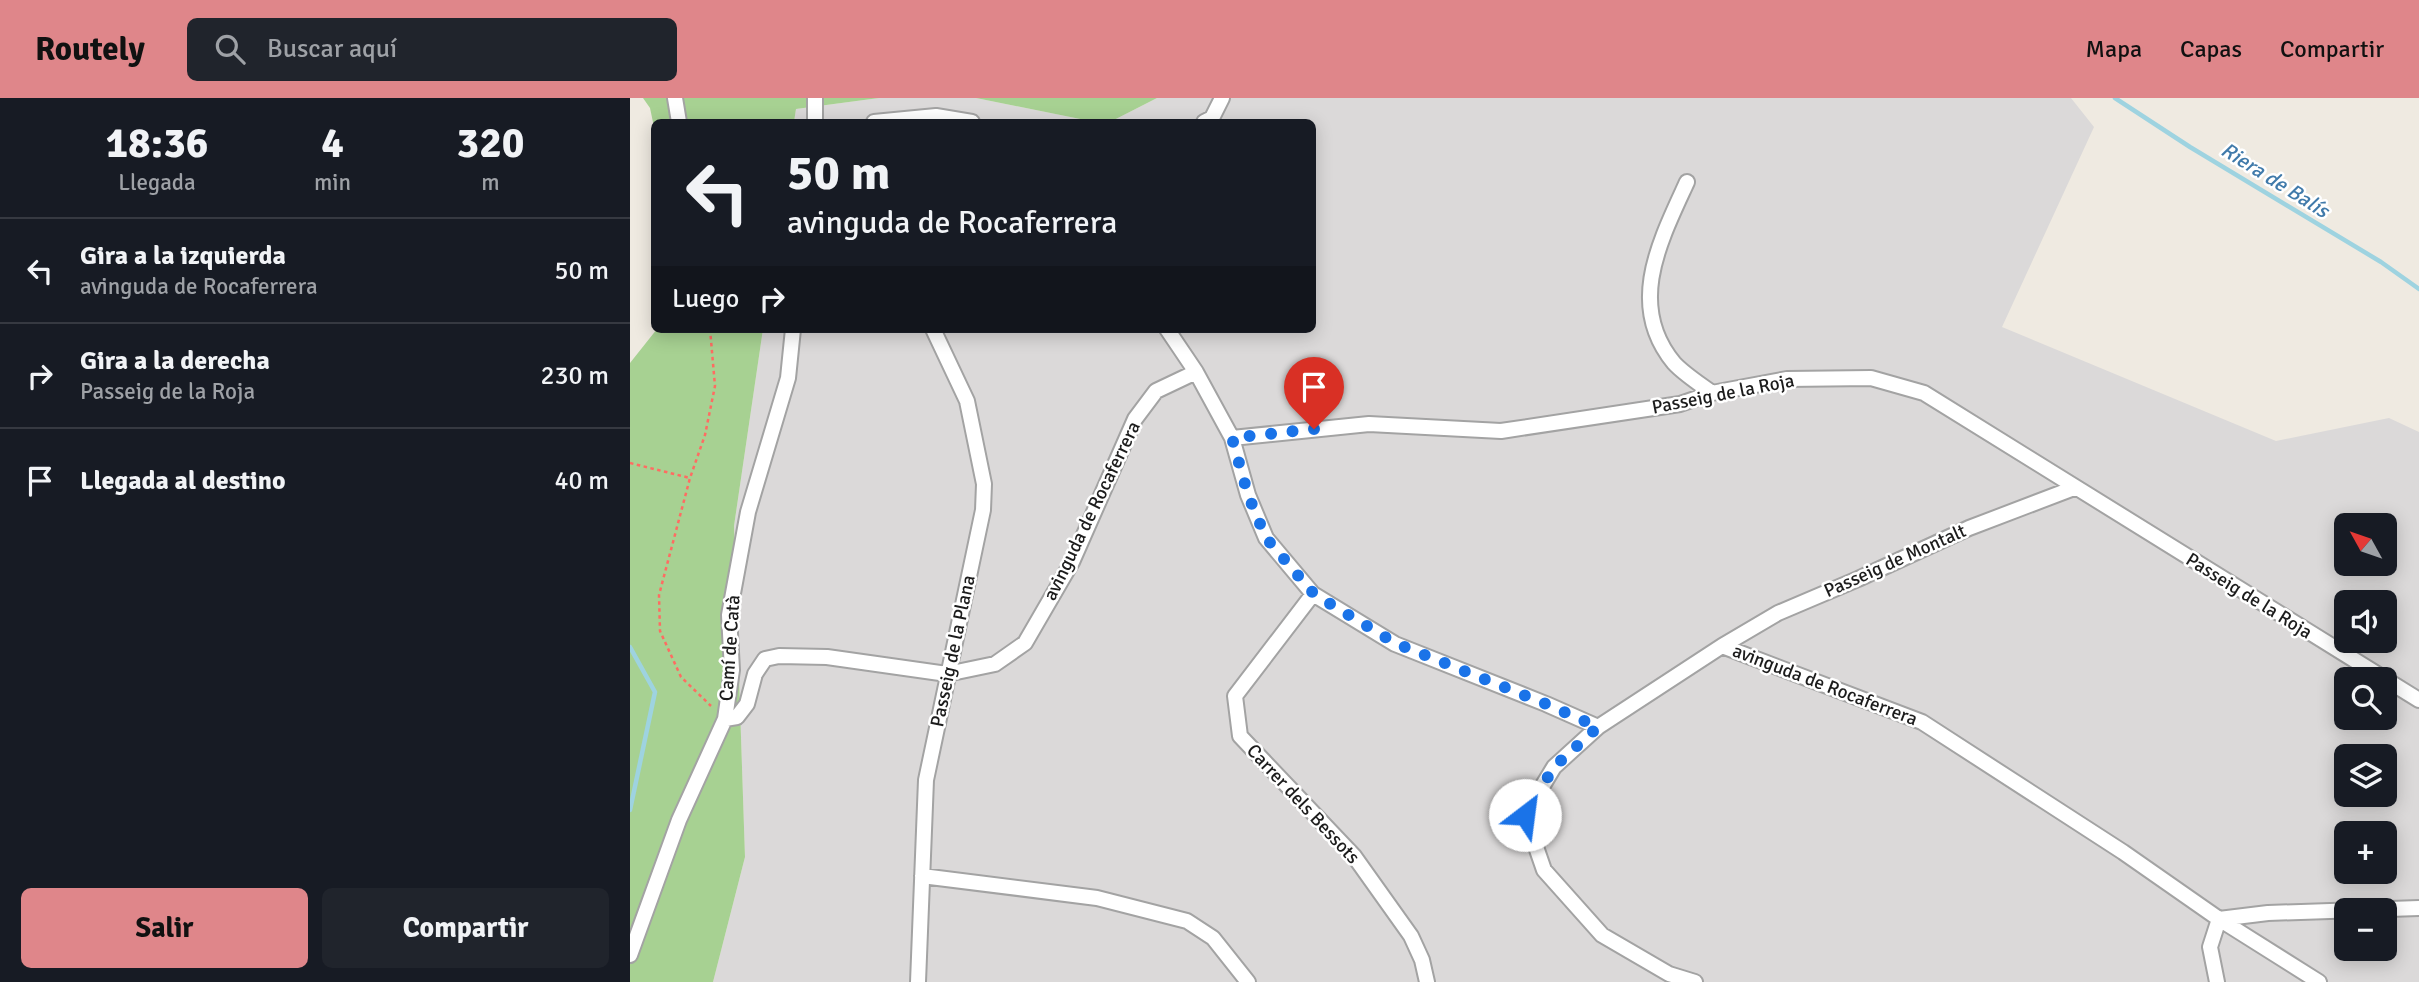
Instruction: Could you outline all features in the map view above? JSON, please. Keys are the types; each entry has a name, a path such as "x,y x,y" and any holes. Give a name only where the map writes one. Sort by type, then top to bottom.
{"street":[{"path":"675,98 678,119"},
{"path":"814,98 815,119"},
{"path":"1210,119 1222,98"},
{"path":"905,119 936,116 954,119"},
{"path":"1687,182 1653,264 1648,304 1656,336 1675,364 1712,393"},
{"name":"Camí de Catà","path":"630,955 679,820 725,719 732,670 729,615 748,512 788,378 793,333"},
{"name":"Passeig de la Plana","path":"918,982 926,780 983,510 984,484 967,401 935,333"},
{"path":"1170,333 1196,372 1232,438 1248,495 1266,538 1314,594 1395,643 1598,727"},
{"name":"avinguda de Rocaferrera","path":"725,719 737,717 747,704 755,674 765,659 779,656 827,657 947,674 995,664 1025,643 1072,562 1135,419 1156,391 1196,372"},
{"name":"Passeig de la Roja","path":"1232,438 1369,424 1501,431 1680,404 1712,393 1787,379 1871,378 1924,393 2365,667"},
{"name":"Passeig de Montalt","path":"1721,646 1778,613 1969,528 2074,488"},
{"name":"Carrer dels Bessots","path":"1314,594 1235,696 1240,736 1354,856 1411,936 1422,960 1427,982"},
{"name":"avinguda de Rocaferrera","path":"1695,982 1669,974 1602,935 1544,870 1525,815 1554,767 1598,727 1721,646 1922,722 2319,982"},
{"name":"Passeig de la Roja","path":"2397,686 2419,700"},
{"path":"922,876 1097,898 1187,921 1213,938 1248,982"},
{"path":"2217,982 2210,947 2219,919 2268,913 2419,908"}],"path":[{"path":"710,333 715,386 705,435 690,478 659,595 660,631 681,677 725,719"},
{"path":"630,463 690,478"}],"shaded area":[{"path":"879,98 976,98 1080,119 794,119 796,109"},
{"path":"1157,98 2071,98 2094,127 2002,327 2276,441 2389,418 2419,432 2419,982 713,982 745,857 734,526 762,333 1316,333 1316,119 1116,119"}],"green space":[{"path":"643,98 879,98 796,109 794,119 652,119 650,108"},
{"path":"976,98 1157,98 1116,119 1080,119"},
{"path":"654,333 762,333 734,526 745,857 713,982 630,982 630,363"}],"waterway":[{"name":"Riera de Balís","path":"2115,98 2190,147 2381,262 2419,289"},
{"path":"630,647 655,692 630,810"}],"route":[{"path":"1314,429 1232,438 1248,495 1266,538 1314,594 1395,643 1598,727 1554,767 1525,815"}]}
